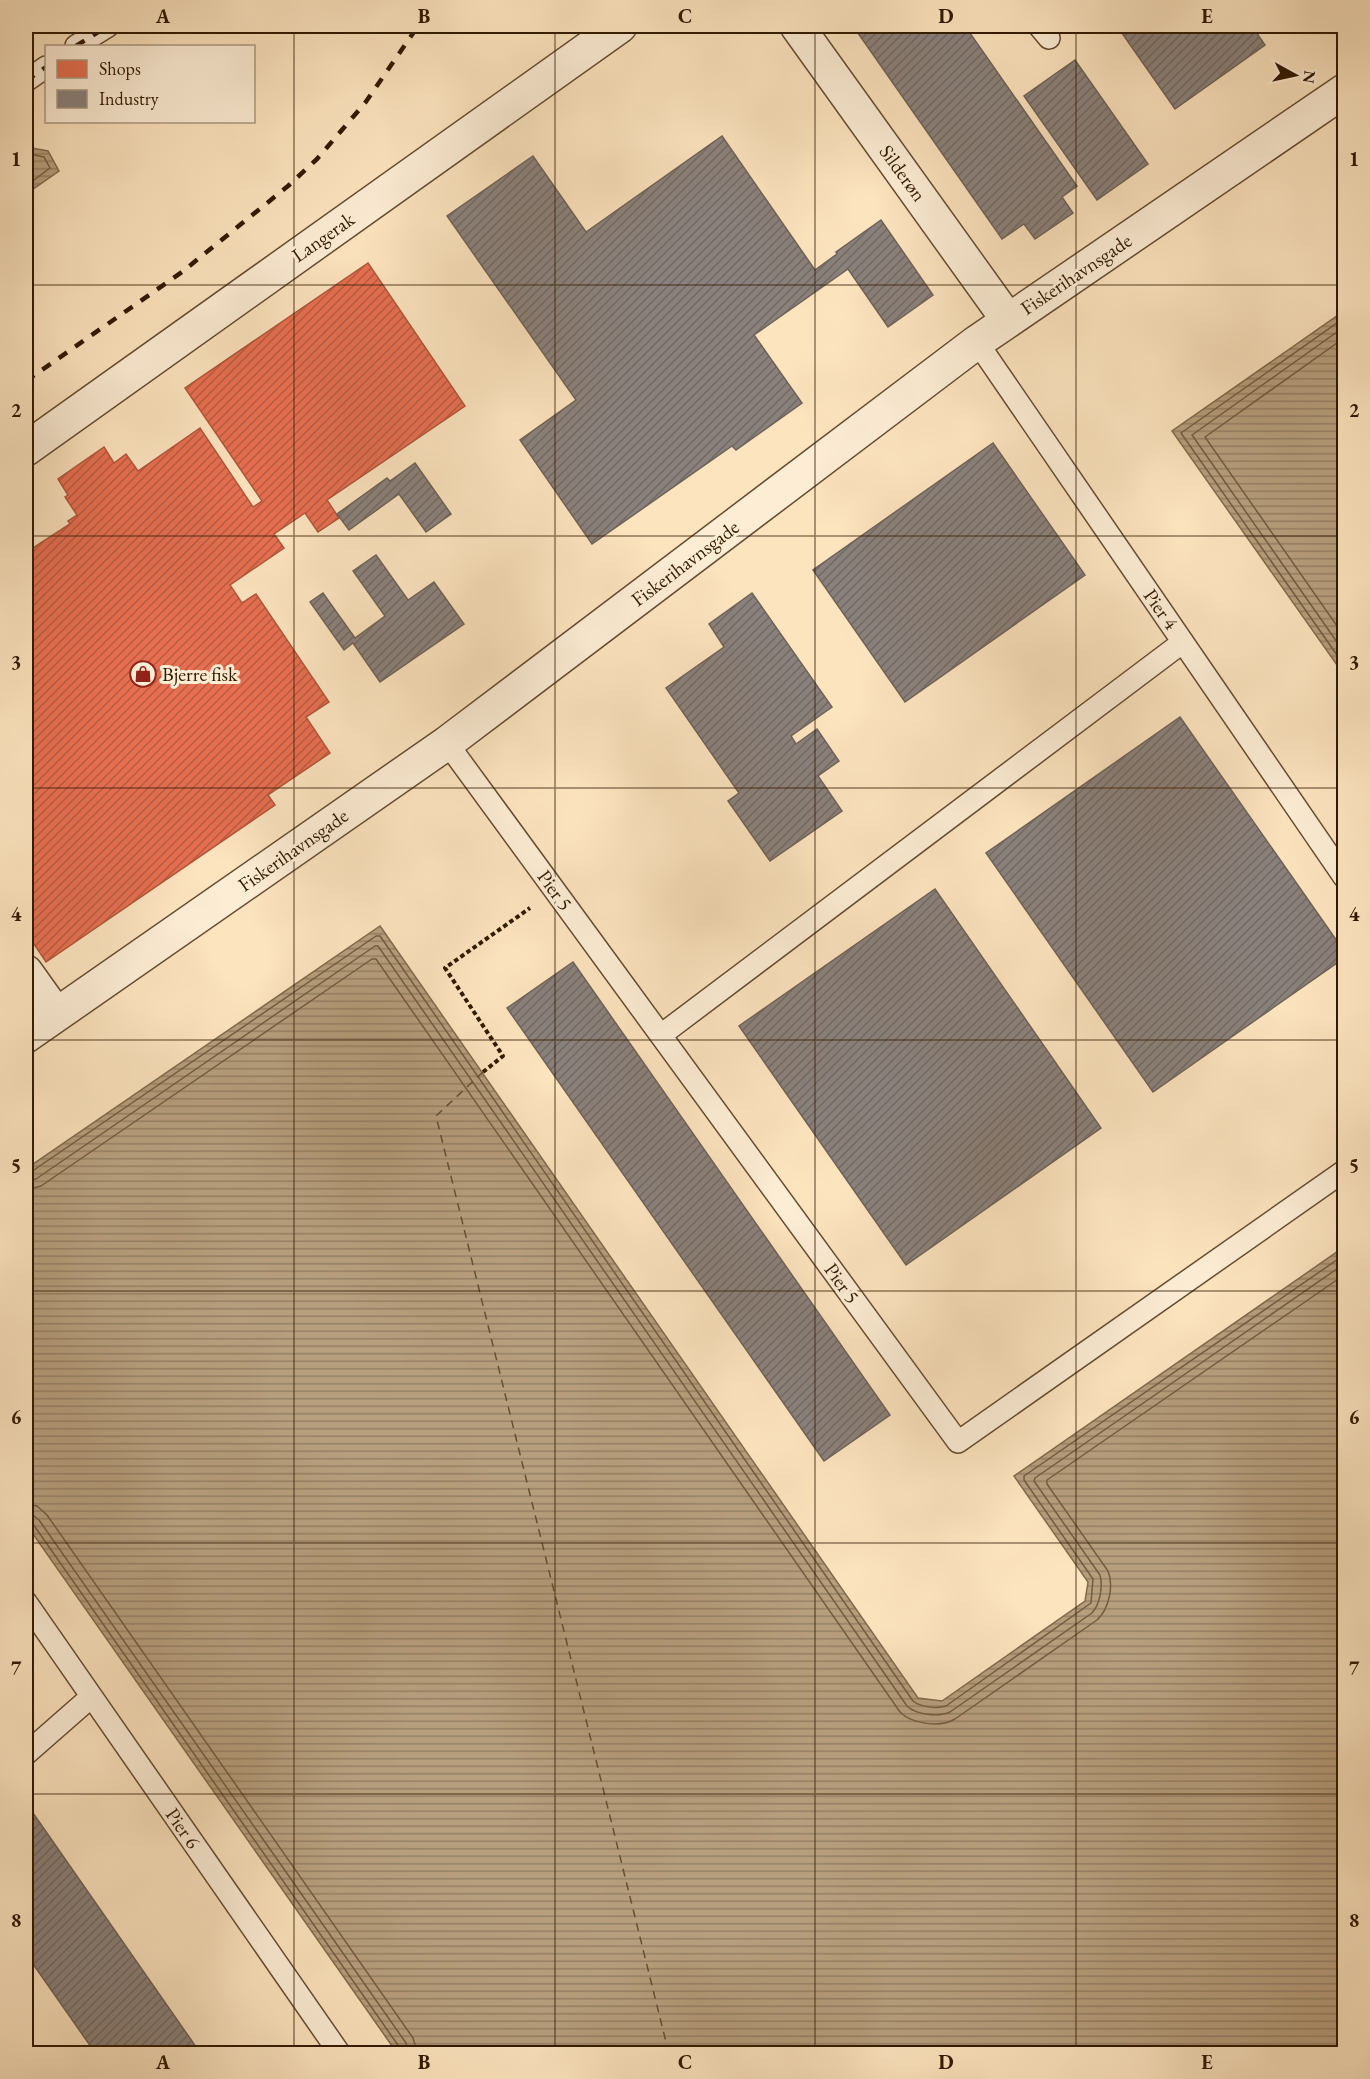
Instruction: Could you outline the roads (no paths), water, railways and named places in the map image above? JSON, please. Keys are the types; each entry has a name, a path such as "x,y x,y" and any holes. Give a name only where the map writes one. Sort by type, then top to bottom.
{"street":[{"name":"Langerak","path":"26,449 620,26"},
{"name":"Silderøn","path":"797,26 1008,320"},
{"name":"Fiskerihavnsgade","path":"26,1036 447,743 977,342 1344,91"},
{"path":"26,972 56,1014"}],"lane":[{"path":"78,45 108,26"},
{"path":"26,81 45,68"},
{"name":"Pier 4","path":"977,342 1344,877"},
{"path":"661,1035 1183,642"},
{"name":"Pier 5","path":"447,743 958,1442 1344,1171"},
{"name":"Pier 6","path":"26,1602 340,2054"},
{"path":"26,1754 91,1697"}],"water":[{"path":"26,147 48,151 59,171 26,194"},
{"path":"1344,311 1344,675 1172,431"},
{"path":"380,926 918,1698 942,1701 1085,1601 1088,1582 1014,1476 1344,1247 1344,2053 397,2053 26,1524 26,1169"}],"railway":[{"path":"78,45 108,26"},
{"path":"26,381 182,272 288,186 317,159 365,103 418,26"},
{"path":"26,81 45,68"}],"place":[{"name":"Bjerre fisk","path":"143,674"}]}
